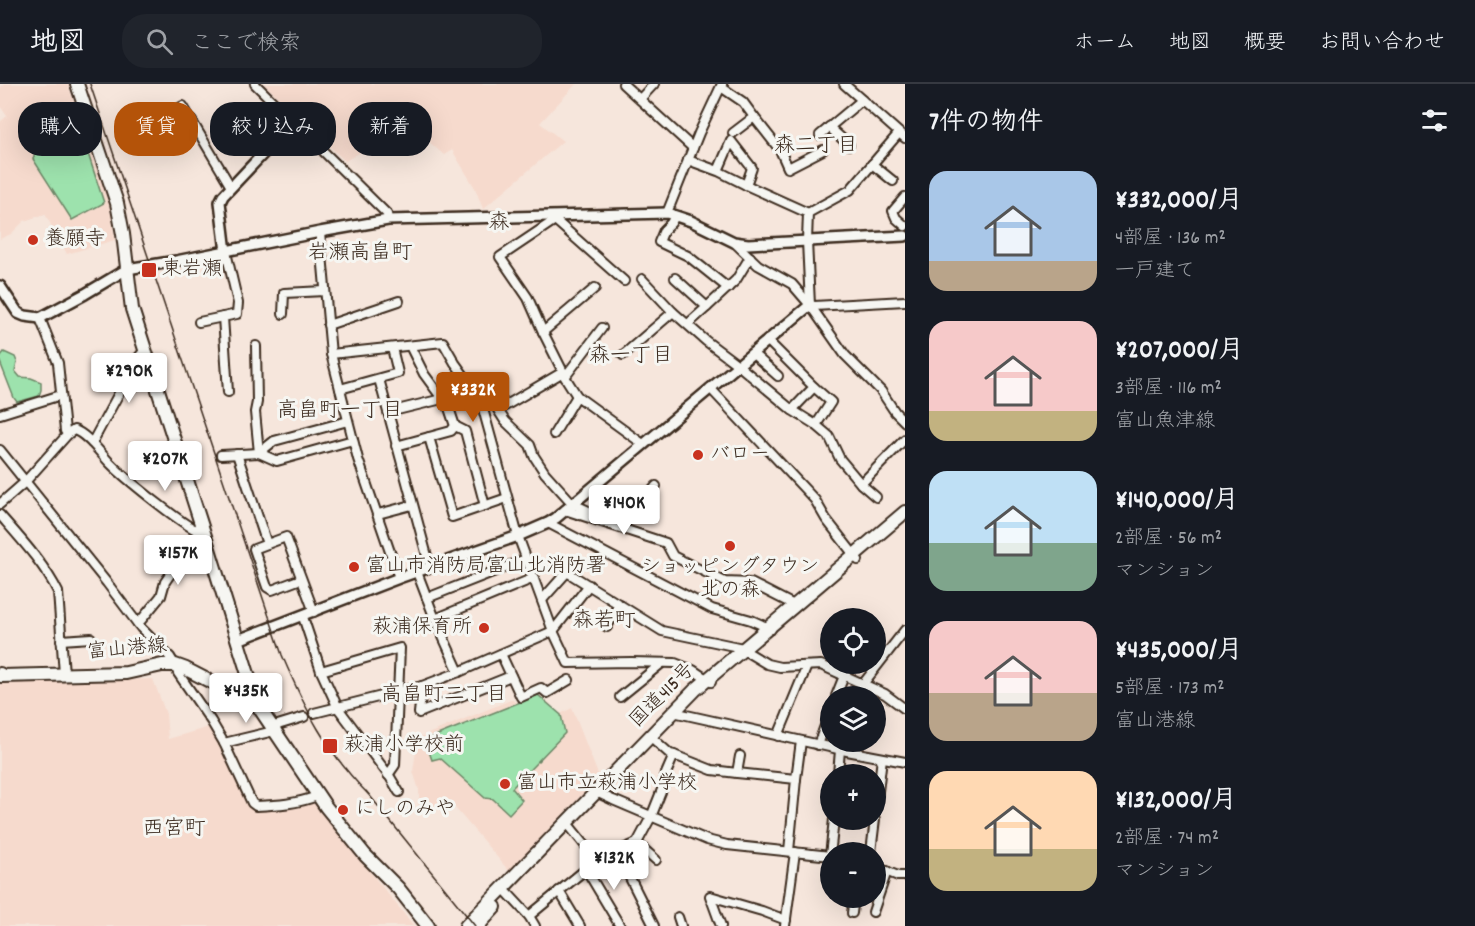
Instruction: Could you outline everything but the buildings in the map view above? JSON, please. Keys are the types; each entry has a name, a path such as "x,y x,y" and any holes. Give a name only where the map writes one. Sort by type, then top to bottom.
{"main road":[{"path":"77,84 117,203 132,309 258,706 318,796 365,855 398,888 428,926"},
{"name":"国道415号","path":"856,558 905,512"},
{"name":"国道415号","path":"466,926 505,891 709,680 856,558 905,522"},
{"name":"富山港線","path":"0,675 126,673 162,665 175,665 258,706"},
{"name":"国道415号","path":"478,926 505,891"}],"street":[{"path":"255,84 274,102"},
{"path":"623,84 693,148"},
{"path":"640,99 654,84"},
{"path":"808,213 850,190 872,164 902,136 845,84"},
{"path":"728,288 688,256 659,242 664,230 671,222 671,214 688,160 722,86 743,102 780,150 788,168 823,150"},
{"path":"820,135 862,100"},
{"path":"733,133 754,117"},
{"path":"829,127 849,145"},
{"path":"198,131 231,187"},
{"path":"718,171 731,141 752,168 746,185"},
{"path":"199,322 237,314 238,303 226,252 220,202 261,156"},
{"path":"329,156 387,214 388,220"},
{"path":"688,160 718,171 808,213"},
{"path":"872,164 892,181"},
{"path":"905,197 893,211 896,218 905,226"},
{"path":"808,213 810,305"},
{"path":"0,286 3,298 18,313 40,318 127,269 388,220 671,214 734,242 758,265 792,284 810,305 845,355 881,391 905,422"},
{"path":"555,218 624,281"},
{"path":"555,218 500,257 528,298 577,396 643,444"},
{"path":"320,232 331,354 358,459 399,578"},
{"path":"734,242 748,244 905,236"},
{"path":"688,324 736,280 750,257"},
{"path":"675,278 708,307"},
{"path":"642,279 706,341 792,410 829,436 840,459 861,484 876,497"},
{"path":"543,332 595,288"},
{"path":"284,314 284,293 325,291"},
{"path":"328,325 399,301"},
{"path":"238,640 548,524 810,305 905,301"},
{"path":"623,355 674,312"},
{"path":"223,317 228,392"},
{"path":"40,318 58,363 65,431 68,434"},
{"path":"602,328 564,374 498,410 505,421 530,445 534,456 569,507 666,543 673,556 724,582 751,583 797,607"},
{"path":"767,340 831,402 816,425"},
{"path":"331,354 443,342 480,398 518,536 568,663 675,663 709,680"},
{"path":"256,346 257,402 255,412 259,453"},
{"path":"410,346 424,374 449,408 455,426 465,431 485,506"},
{"path":"340,389 398,373 392,348"},
{"path":"92,443 138,358 145,350"},
{"path":"752,353 778,376"},
{"path":"379,379 430,567"},
{"path":"792,410 814,387"},
{"path":"710,388 815,500 826,519 856,558"},
{"path":"0,414 61,395"},
{"path":"554,434 577,396"},
{"path":"389,412 442,399"},
{"path":"259,453 274,441 348,422"},
{"path":"396,446 451,431 455,426"},
{"path":"0,504 25,482 74,430 92,443 118,471 174,516 201,532 165,582 161,596 138,624"},
{"path":"429,437 452,517 507,498"},
{"path":"221,455 259,453 277,461 353,440"},
{"path":"861,484 905,440"},
{"path":"0,450 138,624 170,657 178,673 224,742 252,803 256,806 286,804 318,796"},
{"path":"237,454 267,544"},
{"path":"569,507 625,523 656,486"},
{"path":"378,514 412,505"},
{"path":"0,515 53,582 58,592 64,674"},
{"path":"548,524 712,609 771,628"},
{"path":"302,579 272,590 267,587 254,549 286,537 302,579 314,612"},
{"path":"427,598 526,559"},
{"path":"417,572 459,672"},
{"path":"542,600 567,572 662,631 745,650 767,664 780,667 822,666 885,694 905,709"},
{"path":"435,618 534,578"},
{"path":"314,713 422,686 554,631 589,585"},
{"path":"607,627 619,604"},
{"path":"303,616 321,671 338,708 399,792"},
{"path":"863,684 905,630"},
{"path":"62,640 91,638"},
{"path":"321,671 399,648 394,765 388,775"},
{"path":"501,654 521,697 541,688 547,693 569,680"},
{"path":"620,697 662,663"},
{"path":"778,736 807,666"},
{"path":"840,686 844,675"},
{"path":"422,686 419,713 511,676"},
{"path":"677,713 818,745 820,740"},
{"path":"224,742 273,729 304,717"},
{"path":"653,738 670,754 712,770 796,779"},
{"path":"721,926 710,896 762,911 785,923 801,741"},
{"path":"850,752 905,762"},
{"path":"529,916 597,860 637,843 651,817 674,755"},
{"path":"737,773 740,756"},
{"path":"881,764 882,758"},
{"path":"600,793 706,840 726,845 820,855"},
{"path":"569,825 597,860"},
{"path":"637,843 656,860"},
{"path":"617,852 654,926"},
{"path":"586,869 620,926"},
{"path":"873,912 887,871 898,876 905,876"},
{"path":"505,891 529,916 535,926"},
{"path":"559,891 580,926"},
{"path":"852,913 853,908"},
{"path":"678,917 681,926"}],"shaded area":[{"path":"5,84 68,84 74,102 18,102 18,156 93,156 110,206 115,240 67,254 45,214 24,221 11,234 0,239 0,122 7,116 0,106 0,88"},
{"path":"264,84 576,84 540,123 563,141 483,209 475,188 452,150 444,155 432,144 432,102 348,102 348,156 354,156 345,161 336,152 336,102 283,102"},
{"path":"153,679 166,714 168,739 209,727 258,808 291,807 314,803 414,926 0,926 0,683"},
{"name":"富山市立萩浦小学校","path":"539,693 560,714 572,708 599,777 509,871 450,802 419,812 419,790 413,771 418,738 513,699 514,702"}],"green space":[{"path":"34,156 89,156 104,203 72,220 33,159"},
{"path":"4,352 15,357 17,362 15,371 20,377 41,382 39,396 17,402 0,362 0,357"},
{"path":"538,695 561,715 565,733 512,788 522,800 509,814 493,799 485,798 440,758 432,760 425,740"}],"tram line":[{"path":"90,84 282,655 318,730 341,763 369,795"},
{"path":"366,791 475,926"}],"place":[{"name":"養願寺","path":"33,240"},
{"name":"東岩瀬","path":"149,270"},
{"name":"バロー","path":"698,455"},
{"name":"ショッピングタウン 北の森","path":"730,546"},
{"name":"富山市消防局富山北消防署","path":"354,567"},
{"name":"萩浦保育所","path":"484,628"},
{"name":"萩浦小学校前","path":"330,746"},
{"name":"富山市立萩浦小学校","path":"505,784"},
{"name":"にしのみや","path":"343,810"}],"district":[{"name":"森二丁目","path":"816,147"},
{"name":"森","path":"499,224"},
{"name":"岩瀬高畠町","path":"360,254"},
{"name":"森一丁目","path":"631,357"},
{"name":"高畠町一丁目","path":"340,412"},
{"name":"森若町","path":"604,622"},
{"name":"高畠町二丁目","path":"444,696"},
{"name":"西宮町","path":"174,830"}]}
